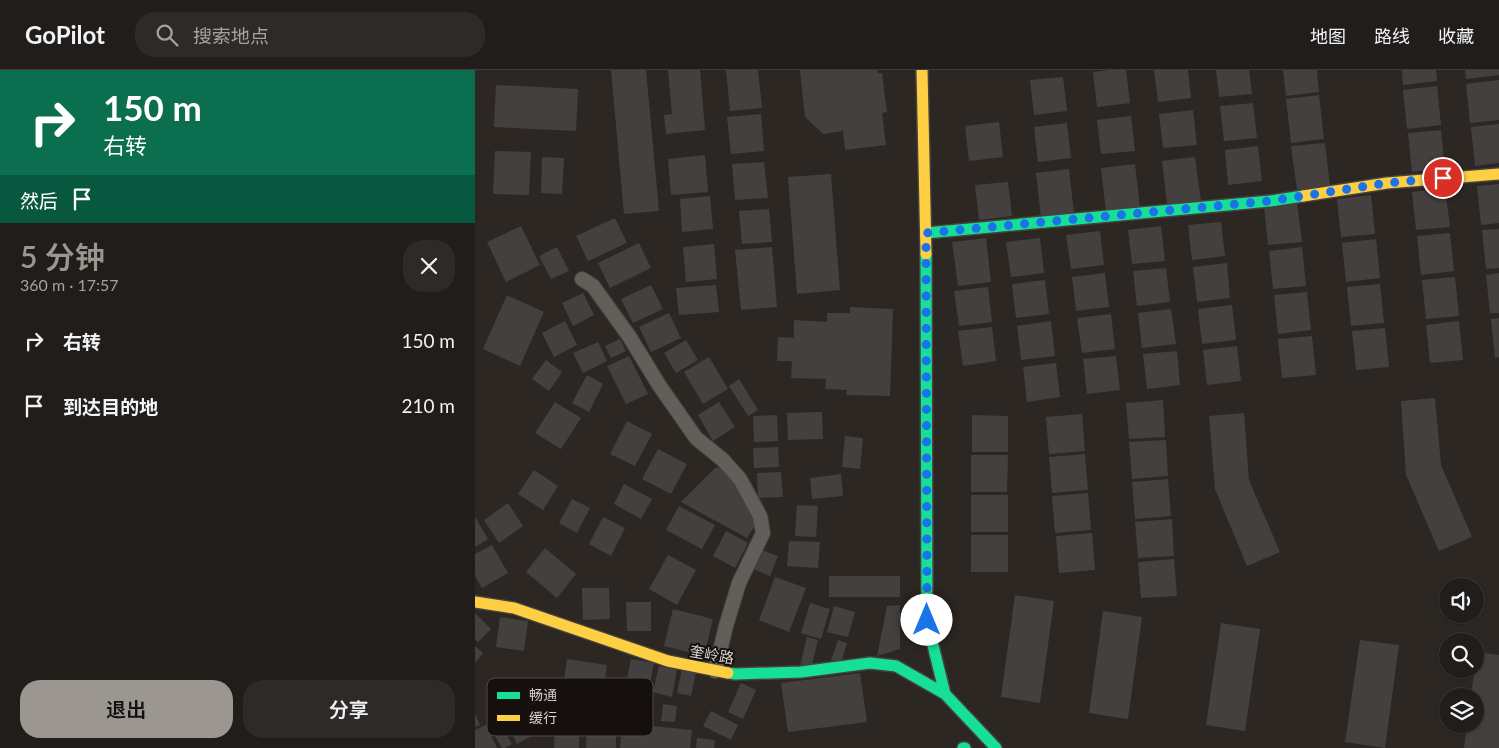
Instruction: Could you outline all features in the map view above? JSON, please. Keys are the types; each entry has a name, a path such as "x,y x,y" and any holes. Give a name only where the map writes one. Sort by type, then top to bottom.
{"street":[{"path":"922,70 926,233 927,620 945,694 996,748"},
{"path":"926,233 1270,201 1387,183 1499,174"},
{"path":"582,279 593,286 629,336 659,385 696,438 723,460 740,479 760,516 763,533 739,583 715,670"},
{"name":"奎岭路","path":"475,602 514,608 668,662 735,674 801,672 870,663 896,666 945,694"}],"building":[{"path":"611,70 646,70 659,211 624,214"},
{"path":"668,70 700,70 705,130 666,134 664,115 672,114"},
{"path":"726,70 758,70 762,108 730,111"},
{"path":"800,70 877,70 878,73 882,73 887,112 882,113 886,145 845,150 843,131 823,134 805,117"},
{"path":"1126,70 1130,103 1097,107 1093,72"},
{"path":"1154,70 1188,70 1191,98 1158,102"},
{"path":"1216,70 1249,70 1252,94 1219,97"},
{"path":"1283,70 1317,70 1319,92 1286,96"},
{"path":"1402,70 1436,70 1437,81 1403,85"},
{"path":"1465,70 1499,70 1499,75 1466,79"},
{"path":"1063,77 1067,111 1034,115 1030,80"},
{"path":"1499,80 1499,120 1470,123 1466,84"},
{"path":"496,85 578,89 576,131 494,127"},
{"path":"1437,86 1441,125 1407,129 1403,90"},
{"path":"1319,95 1324,139 1291,143 1286,99"},
{"path":"1253,103 1257,138 1224,141 1220,106"},
{"path":"1193,110 1197,145 1163,148 1159,114"},
{"path":"761,114 764,151 731,154 727,117"},
{"path":"1131,116 1135,151 1101,154 1097,120"},
{"path":"999,122 1003,157 969,161 965,126"},
{"path":"1067,123 1071,158 1038,162 1034,127"},
{"path":"1499,124 1499,163 1475,166 1471,127"},
{"path":"1441,130 1445,168 1412,172 1408,133"},
{"path":"1325,143 1330,186 1297,190 1291,146"},
{"path":"1258,146 1262,181 1228,185 1225,150"},
{"path":"495,151 531,152 529,195 493,194"},
{"path":"705,155 708,192 671,195 668,159"},
{"path":"542,157 564,158 562,194 541,193"},
{"path":"1195,157 1201,201 1167,204 1162,161"},
{"path":"764,162 768,198 735,200 732,164"},
{"path":"1135,164 1140,208 1106,212 1101,168"},
{"path":"1069,169 1074,213 1041,217 1036,173"},
{"path":"831,174 840,290 797,294 788,177"},
{"path":"1008,182 1012,216 979,220 975,185"},
{"path":"1499,184 1499,223 1481,225 1477,186"},
{"path":"1445,188 1450,227 1416,230 1412,192"},
{"path":"1371,195 1375,234 1341,237 1337,199"},
{"path":"710,196 713,229 682,232 680,199"},
{"path":"1297,203 1302,242 1268,245 1264,206"},
{"path":"769,209 772,242 742,244 739,211"},
{"path":"615,218 627,243 588,261 576,236"},
{"path":"1221,222 1225,256 1192,260 1188,225"},
{"path":"521,226 540,265 506,282 487,242"},
{"path":"1161,226 1165,261 1132,264 1128,230"},
{"path":"1499,229 1499,268 1486,269 1482,230"},
{"path":"1100,231 1104,265 1071,269 1066,235"},
{"path":"1450,233 1454,271 1421,275 1417,236"},
{"path":"986,238 991,282 958,286 952,242"},
{"path":"1040,238 1044,273 1011,277 1006,242"},
{"path":"1376,239 1380,278 1346,282 1342,243"},
{"path":"639,243 651,268 610,288 598,263"},
{"path":"714,244 717,279 686,282 683,247"},
{"path":"557,247 569,271 551,279 539,256"},
{"path":"772,247 777,307 741,310 735,250"},
{"path":"1302,247 1306,286 1273,289 1269,251"},
{"path":"1227,263 1230,298 1197,302 1193,267"},
{"path":"1166,268 1170,302 1137,306 1133,271"},
{"path":"1105,273 1109,307 1076,311 1072,277"},
{"path":"1499,273 1499,313 1490,313 1486,275"},
{"path":"1455,277 1459,316 1426,319 1422,280"},
{"path":"1045,280 1049,314 1016,318 1012,284"},
{"path":"1380,284 1384,323 1351,326 1347,287"},
{"path":"651,285 663,309 633,323 621,299"},
{"path":"716,285 719,312 679,315 676,288"},
{"path":"988,287 992,322 959,326 954,291"},
{"path":"1307,292 1311,330 1278,334 1274,295"},
{"path":"583,293 594,315 573,326 562,303"},
{"path":"507,295 544,312 520,366 483,349"},
{"path":"1232,305 1236,340 1202,344 1198,309"},
{"path":"850,307 893,309 890,396 846,395 847,390 825,389 826,379 791,378 792,361 777,361 778,337 794,338 794,320 827,322 827,313 850,313"},
{"path":"1171,309 1176,344 1142,348 1138,313"},
{"path":"669,313 681,338 651,352 639,327"},
{"path":"1111,314 1115,349 1082,353 1077,318"},
{"path":"1499,318 1499,357 1495,358 1491,319"},
{"path":"565,321 577,345 554,357 542,333"},
{"path":"1051,321 1055,356 1021,360 1017,326"},
{"path":"1459,321 1463,360 1430,363 1426,325"},
{"path":"992,327 996,361 963,366 958,331"},
{"path":"1385,328 1389,367 1356,370 1352,331"},
{"path":"1312,336 1316,375 1282,378 1278,339"},
{"path":"620,339 626,351 611,358 605,346"},
{"path":"686,340 698,360 676,373 664,353"},
{"path":"598,342 607,361 583,373 573,353"},
{"path":"1237,346 1241,381 1207,385 1203,350"},
{"path":"1177,351 1180,385 1147,389 1143,354"},
{"path":"629,356 648,394 626,404 607,366"},
{"path":"1116,356 1120,390 1087,394 1083,359"},
{"path":"709,357 728,389 703,404 684,372"},
{"path":"546,360 562,372 549,391 532,379"},
{"path":"1056,363 1060,397 1027,402 1023,367"},
{"path":"587,375 603,384 589,412 572,403"},
{"path":"739,379 758,410 748,416 729,386"},
{"path":"1435,398 1441,465 1472,537 1439,551 1406,475 1401,401"},
{"path":"1163,400 1165,437 1129,439 1126,403"},
{"path":"555,402 581,418 561,449 535,433"},
{"path":"719,402 735,427 713,441 698,415"},
{"path":"822,412 823,439 788,440 787,413"},
{"path":"1244,413 1249,480 1280,552 1247,566 1215,489 1209,416"},
{"path":"1082,414 1085,451 1049,454 1046,417"},
{"path":"777,415 778,441 754,442 753,416"},
{"path":"972,415 1008,416 1008,452 972,452"},
{"path":"627,421 652,434 635,466 610,454"},
{"path":"845,436 863,438 860,469 842,467"},
{"path":"1166,440 1168,476 1132,479 1129,442"},
{"path":"778,447 779,467 754,468 753,448"},
{"path":"658,449 687,464 671,494 642,479"},
{"path":"1085,454 1088,490 1052,493 1049,457"},
{"path":"971,455 1008,455 1007,492 971,492"},
{"path":"716,467 729,471 756,524 747,538 681,502"},
{"path":"534,470 558,486 543,510 518,494"},
{"path":"781,472 783,497 758,498 757,473"},
{"path":"841,474 843,496 812,499 810,478"},
{"path":"1168,479 1171,516 1135,519 1132,482"},
{"path":"624,484 652,499 641,519 614,504"},
{"path":"1088,493 1091,530 1055,533 1052,496"},
{"path":"971,495 1008,495 1008,532 971,532"},
{"path":"572,499 590,508 577,533 559,523"},
{"path":"508,503 523,526 499,543 484,520"},
{"path":"797,505 818,506 816,537 795,536"},
{"path":"679,506 715,525 702,549 666,530"},
{"path":"475,517 488,539 475,547"},
{"path":"603,517 625,528 611,556 589,544"},
{"path":"1172,519 1174,556 1138,558 1135,522"},
{"path":"726,531 748,543 735,568 713,556"},
{"path":"1092,533 1095,570 1059,573 1056,536"},
{"path":"971,535 1008,535 1008,572 971,572"},
{"path":"789,541 820,542 818,568 787,566"},
{"path":"492,545 508,573 482,588 475,575 475,554"},
{"path":"545,548 576,574 557,598 526,572"},
{"path":"757,548 778,556 770,576 749,567"},
{"path":"668,555 696,570 677,605 649,589"},
{"path":"1174,559 1177,596 1141,598 1138,562"},
{"path":"829,576 900,576 900,597 829,597"},
{"path":"775,577 806,588 789,632 759,620"},
{"path":"582,588 609,588 610,619 583,620"},
{"path":"1015,595 1054,601 1040,703 1001,697"},
{"path":"626,602 651,602 651,631 627,631"},
{"path":"810,603 830,609 821,639 801,633"},
{"path":"900,605 900,649 877,656 887,606"},
{"path":"834,606 855,612 848,637 827,632"},
{"path":"673,609 713,619 704,656 664,646"},
{"path":"1103,611 1142,617 1128,719 1089,713"},
{"path":"475,613 491,629 478,642 475,639"},
{"path":"500,617 528,621 524,651 496,647"},
{"path":"1221,623 1260,629 1245,731 1206,725"},
{"path":"807,637 818,640 811,669 800,666"},
{"path":"838,640 847,643 841,664 831,660"},
{"path":"1360,640 1399,645 1385,748 1345,742"},
{"path":"475,646 483,653 475,663"},
{"path":"1484,653 1499,655 1499,748 1464,748 1466,733 1484,733 1484,688 1472,688 1473,678 1484,678"},
{"path":"567,659 607,665 605,678 564,678"},
{"path":"631,659 654,663 651,678 627,678"},
{"path":"659,666 677,669 672,697 653,692"},
{"path":"682,669 696,672 691,696 677,693"},
{"path":"860,673 867,722 788,732 781,683"},
{"path":"741,683 756,690 743,719 728,712"},
{"path":"663,704 677,706 675,722 661,721"},
{"path":"711,711 738,725 731,740 703,726"},
{"path":"475,714 480,725 475,727"},
{"path":"486,725 487,736 491,736 497,748 475,748 475,730"},
{"path":"653,726 692,730 690,748 620,748 621,736 653,736"},
{"path":"495,736 507,736 512,744 502,748"},
{"path":"513,736 531,736 517,744"},
{"path":"554,736 579,736 579,748 554,748"},
{"path":"586,736 616,736 616,748 586,748"},
{"path":"697,738 715,740 714,748 696,748"}],"traffic: fast":[{"path":"926,233 1270,201 1303,196"},
{"path":"926,254 927,621 945,694 996,748"},
{"path":"728,673 801,672 870,663 896,666 945,694"}],"traffic: slow":[{"path":"922,70 926,254"},
{"path":"1303,196 1387,183 1499,174"},
{"path":"475,602 514,608 668,661 728,673"}],"route":[{"path":"927,620 926,233 1270,201 1387,183 1443,178"}]}
